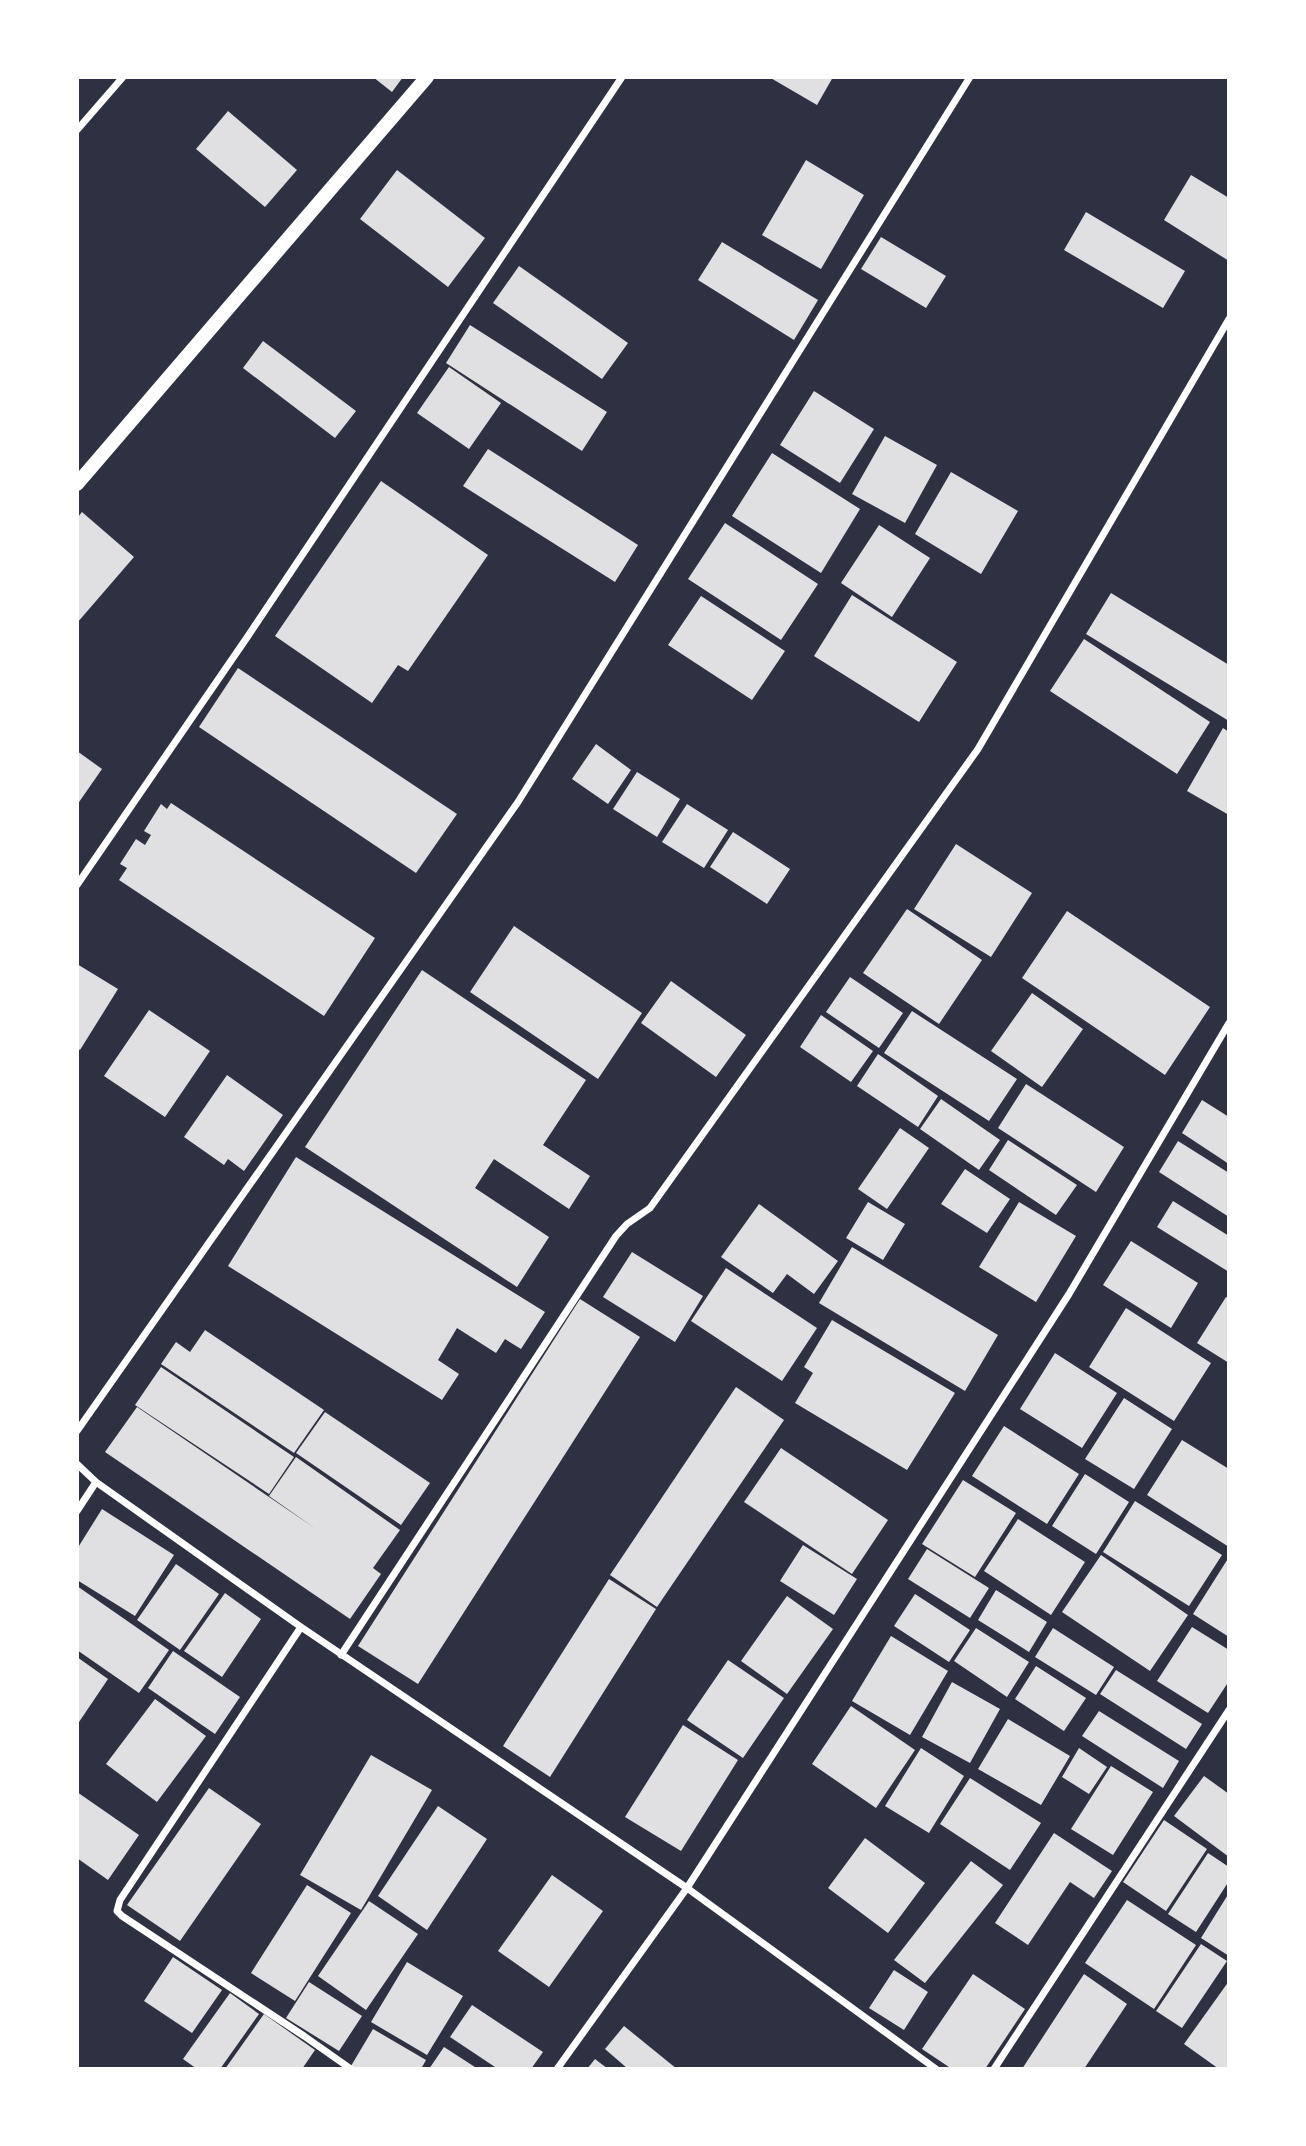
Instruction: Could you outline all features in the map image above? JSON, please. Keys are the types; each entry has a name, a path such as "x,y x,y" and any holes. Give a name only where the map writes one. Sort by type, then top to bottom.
{"main road":[{"path":"77,484 427,77"}],"street":[{"path":"77,130 123,77"},
{"path":"77,885 248,636 622,77"},
{"path":"77,1431 518,802 970,77"},
{"path":"341,1655 616,1236 626,1224 650,1208 978,749 1229,319"},
{"path":"557,2069 687,1888 1069,1294 1229,1023"},
{"path":"77,1465 96,1482 341,1655 687,1888 936,2069"},
{"path":"77,1511 96,1482"},
{"path":"301,1627 120,1900 117,1911 351,2069"},
{"path":"994,2069 1229,1710"}],"building":[{"path":"373,77 403,77 392,92"},
{"path":"769,77 833,77 817,105"},
{"path":"228,111 297,170 265,207 196,149"},
{"path":"806,160 864,195 821,269 762,235"},
{"path":"397,170 485,238 448,287 360,219"},
{"path":"1191,175 1229,198 1229,261 1164,220"},
{"path":"1086,212 1185,271 1163,308 1064,250"},
{"path":"881,237 946,276 926,308 861,269"},
{"path":"722,242 818,300 794,340 698,280"},
{"path":"519,266 628,343 602,379 493,303"},
{"path":"470,325 607,412 582,451 446,363"},
{"path":"263,341 356,411 335,438 243,368"},
{"path":"449,367 501,403 469,449 417,413"},
{"path":"814,391 874,429 840,483 780,445"},
{"path":"885,436 937,465 905,523 852,494"},
{"path":"488,449 638,545 615,582 463,486"},
{"path":"772,453 860,509 821,573 732,516"},
{"path":"951,472 1018,511 981,574 915,534"},
{"path":"381,481 488,555 408,671 398,665 372,703 275,636"},
{"path":"82,512 134,557 77,623 77,518"},
{"path":"725,523 818,584 781,640 688,579"},
{"path":"879,525 930,558 892,617 841,583"},
{"path":"1111,593 1229,665 1229,721 1086,634"},
{"path":"852,595 957,662 919,722 814,656"},
{"path":"701,596 785,651 752,700 668,645"},
{"path":"1084,639 1210,722 1177,774 1050,691"},
{"path":"238,668 457,814 416,873 199,727"},
{"path":"1223,728 1229,732 1229,815 1187,791"},
{"path":"596,744 631,770 608,804 572,779"},
{"path":"77,751 102,769 77,805"},
{"path":"637,772 680,799 657,837 613,809"},
{"path":"171,803 375,938 324,1016 119,880 127,868 120,864 136,839 145,845 151,835 144,831 161,804 167,809"},
{"path":"687,804 728,830 704,868 662,842"},
{"path":"733,832 790,869 767,904 710,867"},
{"path":"956,844 1032,893 991,957 914,909"},
{"path":"907,909 982,960 939,1024 863,973"},
{"path":"1067,911 1210,1007 1165,1075 1022,978"},
{"path":"514,926 642,1013 598,1079 470,992"},
{"path":"77,964 118,989 80,1050 77,1048"},
{"path":"422,970 586,1080 543,1145 590,1176 569,1209 494,1159 475,1188 549,1237 517,1287 305,1147"},
{"path":"850,977 903,1013 879,1048 826,1012"},
{"path":"671,981 746,1035 716,1077 641,1023"},
{"path":"1032,993 1083,1029 1042,1087 991,1051"},
{"path":"149,1010 210,1051 165,1117 104,1076"},
{"path":"912,1011 1017,1079 989,1121 884,1053"},
{"path":"821,1015 873,1051 851,1082 800,1047"},
{"path":"878,1054 938,1096 918,1127 857,1086"},
{"path":"227,1075 283,1115 244,1171 228,1159 224,1165 184,1137"},
{"path":"1026,1084 1124,1147 1096,1192 998,1128"},
{"path":"941,1099 1000,1140 979,1170 920,1129"},
{"path":"1202,1100 1229,1117 1229,1164 1182,1133"},
{"path":"900,1128 929,1148 887,1209 858,1189"},
{"path":"1008,1140 1077,1185 1056,1215 989,1170"},
{"path":"1178,1141 1229,1173 1229,1217 1159,1172"},
{"path":"296,1157 545,1312 521,1349 505,1339 496,1353 457,1328 438,1360 459,1374 442,1400 228,1266"},
{"path":"965,1169 1010,1199 987,1233 941,1204"},
{"path":"1173,1201 1229,1236 1229,1272 1157,1227"},
{"path":"868,1202 905,1224 883,1260 846,1238"},
{"path":"1019,1202 1076,1236 1036,1302 979,1267"},
{"path":"759,1204 838,1261 814,1294 787,1274 773,1293 721,1257"},
{"path":"1131,1241 1198,1283 1171,1328 1103,1285"},
{"path":"852,1247 998,1335 965,1391 819,1303"},
{"path":"632,1252 703,1296 675,1342 603,1297"},
{"path":"726,1268 817,1328 782,1381 691,1321"},
{"path":"1226,1297 1229,1298 1229,1363 1197,1343"},
{"path":"580,1299 640,1337 418,1684 358,1646"},
{"path":"1126,1308 1211,1363 1174,1421 1089,1367"},
{"path":"832,1320 955,1393 907,1470 795,1403 813,1373 804,1367"},
{"path":"205,1330 324,1410 294,1453 161,1364 176,1342 190,1352"},
{"path":"1055,1353 1117,1393 1082,1448 1020,1409"},
{"path":"161,1367 294,1457 269,1494 135,1405"},
{"path":"736,1387 784,1420 657,1607 610,1575"},
{"path":"1124,1398 1172,1429 1134,1489 1085,1459"},
{"path":"137,1407 316,1529 269,1496 296,1457 400,1530 373,1568 381,1574 350,1619 105,1452"},
{"path":"325,1412 430,1483 401,1525 296,1453"},
{"path":"1004,1426 1079,1474 1047,1524 972,1476"},
{"path":"1182,1440 1229,1469 1229,1547 1147,1495"},
{"path":"781,1448 888,1520 852,1574 744,1502"},
{"path":"1085,1474 1129,1502 1096,1554 1052,1526"},
{"path":"963,1480 1016,1513 975,1577 922,1544"},
{"path":"1135,1501 1222,1555 1189,1606 1103,1552"},
{"path":"102,1509 174,1555 135,1616 77,1580 77,1549"},
{"path":"1018,1519 1085,1562 1051,1615 984,1571"},
{"path":"803,1545 857,1579 834,1615 780,1581"},
{"path":"927,1549 989,1588 970,1618 908,1579"},
{"path":"1101,1555 1188,1615 1150,1671 1062,1612"},
{"path":"1229,1557 1229,1637 1193,1614"},
{"path":"176,1564 219,1594 180,1650 137,1620"},
{"path":"609,1579 656,1609 550,1777 503,1746"},
{"path":"77,1586 169,1650 139,1693 77,1650"},
{"path":"996,1590 1047,1622 1029,1652 978,1620"},
{"path":"225,1593 261,1619 222,1677 184,1651"},
{"path":"915,1594 970,1630 949,1662 894,1626"},
{"path":"787,1596 833,1629 787,1694 741,1661"},
{"path":"1192,1627 1229,1650 1229,1681 1208,1713 1157,1681"},
{"path":"976,1628 1029,1662 1007,1697 954,1661"},
{"path":"1053,1628 1114,1667 1096,1695 1035,1657"},
{"path":"891,1636 948,1671 910,1735 852,1701"},
{"path":"173,1651 240,1697 215,1734 148,1688"},
{"path":"77,1657 108,1679 77,1725"},
{"path":"728,1660 784,1698 743,1758 687,1720"},
{"path":"1036,1666 1086,1698 1064,1731 1015,1699"},
{"path":"1116,1670 1202,1724 1186,1749 1100,1694"},
{"path":"952,1682 1000,1709 970,1763 922,1737"},
{"path":"155,1699 206,1736 157,1802 106,1764"},
{"path":"851,1706 915,1750 876,1808 812,1764"},
{"path":"1099,1711 1179,1761 1163,1788 1082,1736"},
{"path":"1008,1719 1070,1756 1041,1805 978,1769"},
{"path":"683,1725 738,1760 681,1851 625,1817"},
{"path":"921,1748 964,1776 929,1833 885,1806"},
{"path":"1079,1748 1107,1767 1089,1794 1062,1777"},
{"path":"371,1755 432,1790 361,1910 300,1875"},
{"path":"1111,1766 1153,1792 1113,1855 1071,1829"},
{"path":"1204,1776 1229,1794 1229,1857 1174,1816"},
{"path":"970,1778 1041,1823 1010,1870 940,1824"},
{"path":"209,1788 261,1824 180,1941 127,1905"},
{"path":"77,1792 139,1835 108,1880 77,1858"},
{"path":"438,1806 487,1839 427,1930 378,1896"},
{"path":"1164,1820 1207,1849 1166,1911 1123,1882"},
{"path":"1054,1833 1112,1871 1094,1898 1070,1882 1028,1945 995,1923"},
{"path":"865,1838 925,1883 888,1933 828,1888"},
{"path":"1208,1853 1229,1867 1229,1881 1196,1932 1168,1914"},
{"path":"971,1861 1003,1885 925,1983 894,1960"},
{"path":"552,1875 603,1911 549,1987 498,1951"},
{"path":"307,1885 351,1913 295,2001 251,1973"},
{"path":"1229,1893 1229,1956 1201,1938"},
{"path":"1127,1900 1196,1945 1154,2009 1085,1963"},
{"path":"369,1901 418,1934 366,2010 318,1976"},
{"path":"1201,1944 1227,1961 1182,2028 1156,2011"},
{"path":"173,1957 222,1990 192,2033 144,2001"},
{"path":"407,1962 463,1996 427,2055 371,2022"},
{"path":"894,1970 928,1992 904,2030 869,2008"},
{"path":"973,1974 1025,2009 985,2069 952,2069 922,2049"},
{"path":"1084,1974 1127,2004 1084,2069 1022,2069"},
{"path":"1229,1981 1229,2069 1219,2069 1184,2044"},
{"path":"309,1982 362,2016 339,2051 286,2018"},
{"path":"230,1993 259,2014 220,2069 197,2069 183,2059"},
{"path":"472,2005 543,2052 531,2069 498,2069 450,2037"},
{"path":"264,2014 315,2050 302,2069 225,2069"},
{"path":"624,2026 677,2069 628,2069 605,2049"},
{"path":"373,2029 426,2060 421,2069 356,2069 351,2066"},
{"path":"444,2047 478,2069 429,2069"},
{"path":"595,2059 608,2069 587,2069"}]}
